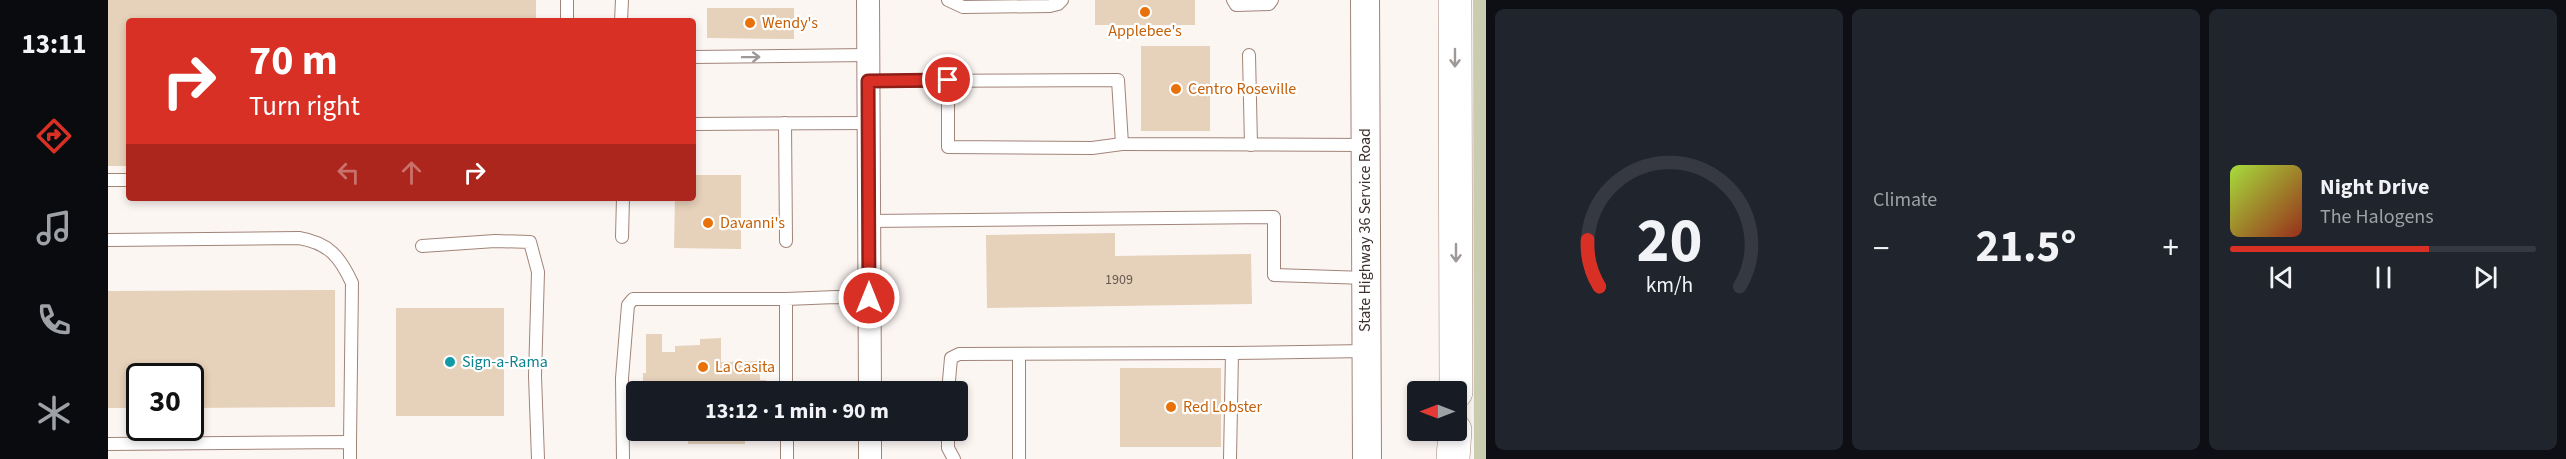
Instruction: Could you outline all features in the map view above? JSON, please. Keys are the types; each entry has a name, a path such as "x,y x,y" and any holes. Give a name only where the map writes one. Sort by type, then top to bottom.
{"highway":[{"path":"1455,0 1456,381"},
{"path":"1455,459 1456,441"}],"street":[{"path":"868,0 870,381"},
{"name":"State Highway 36 Service Road","path":"1365,0 1366,459"},
{"path":"870,441 870,459"}],"lane":[{"path":"567,0 567,18"},
{"path":"621,18 622,0"},
{"path":"948,0 963,7 1050,6 1062,0"},
{"path":"1233,0 1236,5 1269,4 1272,0"},
{"path":"696,57 868,55"},
{"path":"1249,55 1251,145"},
{"path":"948,80 948,147 1092,148 1122,144 1365,145"},
{"path":"868,81 1118,80 1122,144"},
{"path":"785,123 786,241"},
{"path":"696,124 868,123"},
{"path":"108,180 126,180"},
{"path":"622,237 623,201"},
{"path":"869,221 1274,217 1274,275 1366,278"},
{"path":"108,240 299,238 313,241 329,250 343,262 352,283 350,459"},
{"path":"422,246 495,241 530,242 538,272 535,376 538,459"},
{"path":"623,459 623,367 628,305 633,299 869,298"},
{"path":"786,299 786,381"},
{"path":"949,381 951,358 959,354 1366,351"},
{"path":"1230,459 1232,353"},
{"path":"1019,354 1019,459"},
{"path":"108,444 350,441"},
{"path":"787,441 787,459"},
{"path":"948,441 948,448 954,459"}],"green space":[{"path":"1473,0 1486,0 1486,459 1474,459"}],"building":[{"path":"108,0 536,0 536,18 126,18 126,166 108,166"},
{"name":"Applebee's","path":"1095,0 1195,0 1195,25 1095,25"},
{"name":"Wendy's","path":"707,8 794,8 794,39 707,38"},
{"name":"Centro Roseville","path":"1141,46 1210,46 1210,131 1141,131"},
{"name":"Davanni's","path":"696,175 741,175 741,249 674,248 675,201 696,201"},
{"path":"1115,233 1115,256 1251,254 1252,304 987,308 986,235"},
{"path":"335,290 335,407 204,408 204,363 126,363 126,408 108,408 108,291"},
{"name":"Sign-a-Rama","path":"396,308 504,308 504,416 396,416"},
{"name":"La Casita","path":"646,334 662,334 662,352 675,352 675,346 700,345 700,339 721,338 721,362 760,361 760,380 766,381 643,381 643,373 646,373"},
{"name":"Red Lobster","path":"1120,368 1221,368 1221,447 1120,447"},
{"path":"688,441 745,441 745,444 688,444"}],"place":[{"name":"Applebee's","path":"1145,12"},
{"name":"Wendy's","path":"750,23"},
{"name":"Centro Roseville","path":"1176,89"},
{"name":"Davanni's","path":"708,223"},
{"name":"Sign-a-Rama","path":"450,362"},
{"name":"La Casita","path":"703,367"},
{"name":"Red Lobster","path":"1171,407"}],"route":[{"path":"869,298 868,81 948,80"}]}
